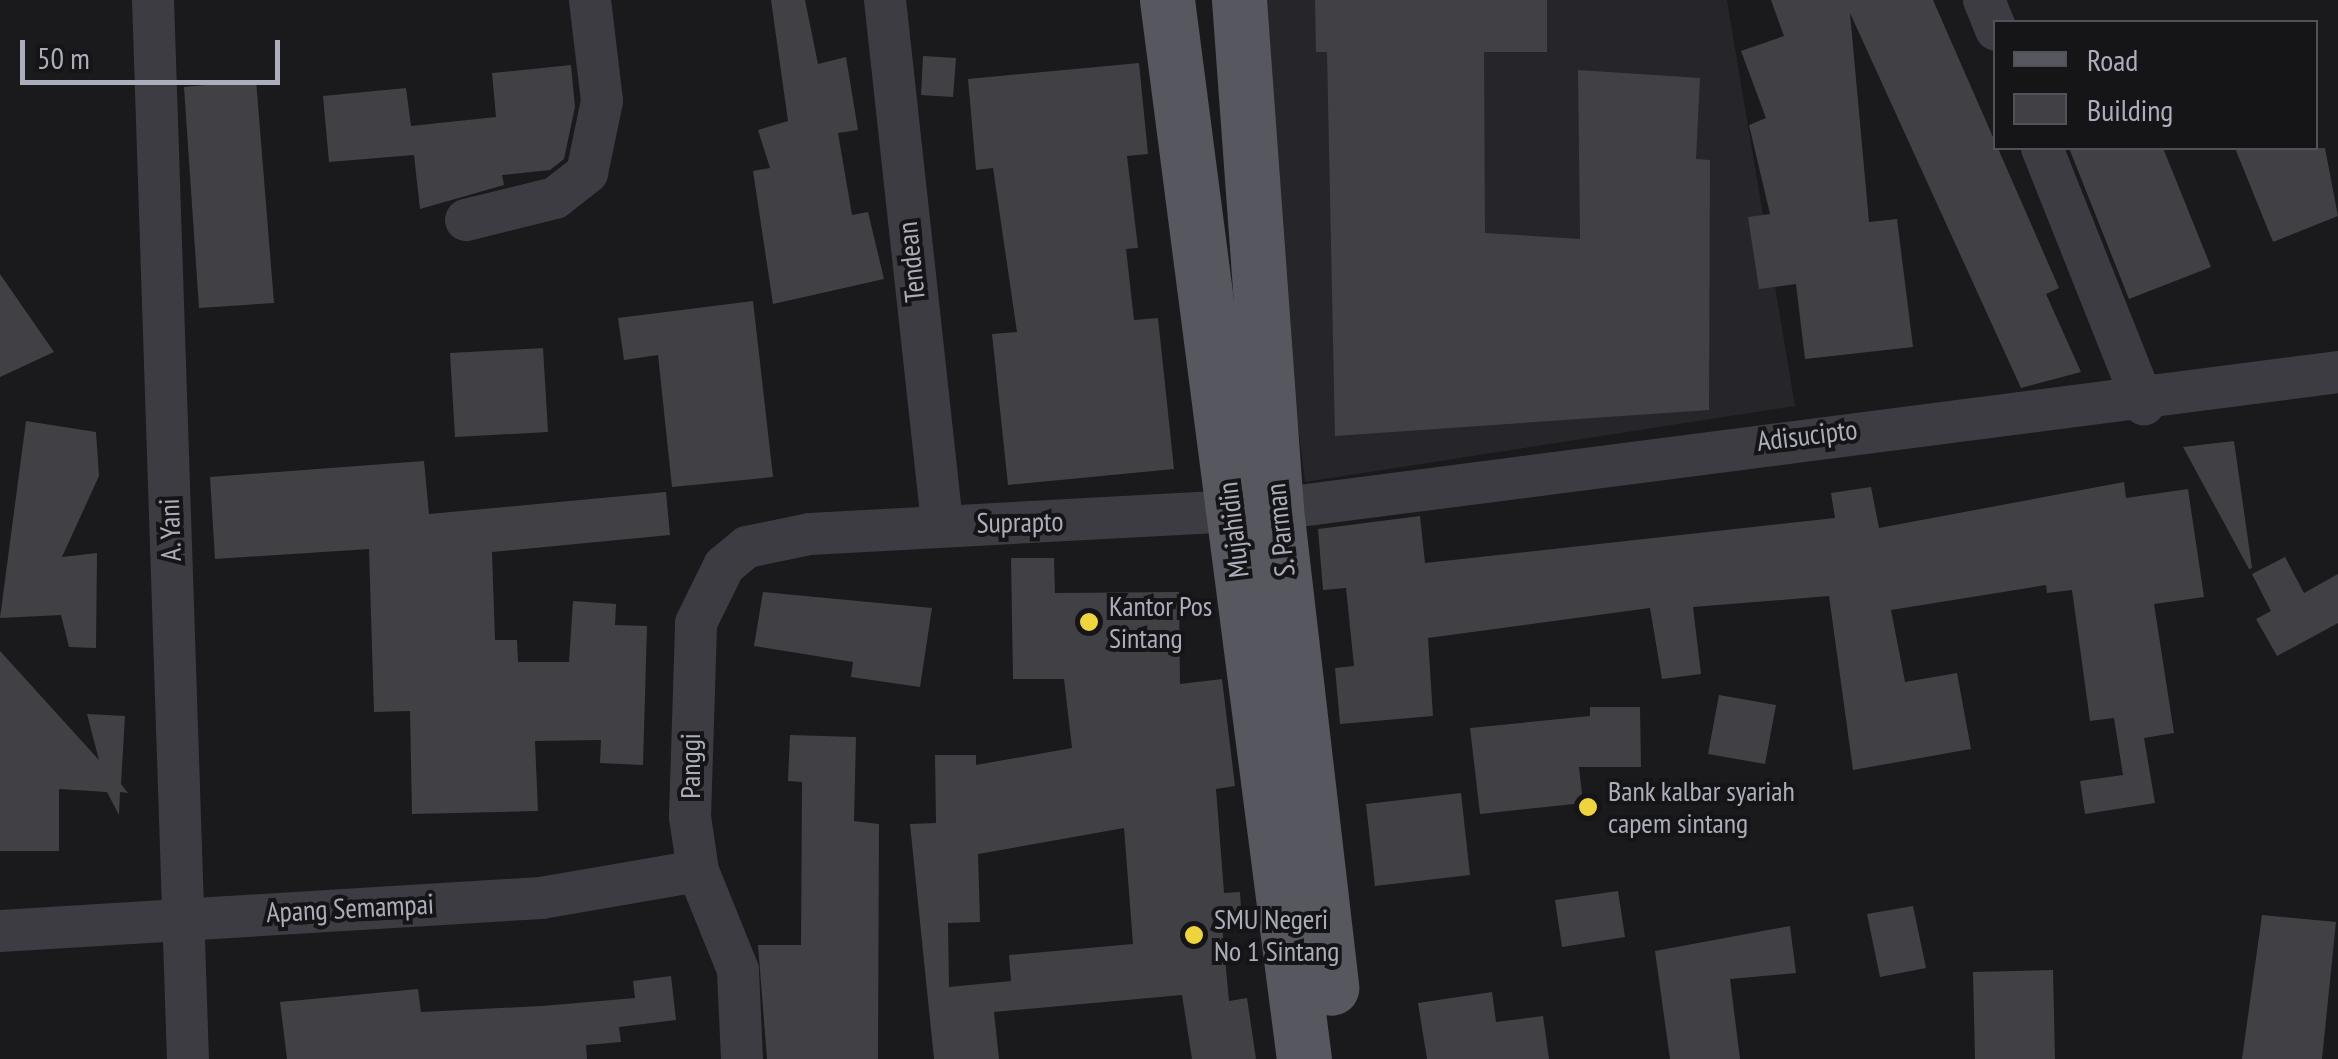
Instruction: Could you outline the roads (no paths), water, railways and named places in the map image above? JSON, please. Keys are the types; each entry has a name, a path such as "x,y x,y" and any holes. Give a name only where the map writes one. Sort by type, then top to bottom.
{"main road":[{"name":"Mujahidin","path":"1167,0 1253,510 1304,1059"},
{"name":"S. Parman","path":"1238,0 1253,510 1338,1059"}],"street":[{"name":"A. Yani","path":"153,0 188,1059"},
{"path":"466,220 555,198 587,173 602,101 590,0"},
{"name":"Tendean","path":"885,0 942,523"},
{"path":"2043,150 2144,404"},
{"name":"Adisucipto","path":"1253,510 1837,431 2144,404 2338,372"},
{"name":"Suprapto","path":"810,534 942,523 1253,510"},
{"name":"Panggi","path":"742,1059 738,970 698,871 689,689 706,591 747,548 810,534"},
{"name":"Apang Semampai","path":"0,932 182,916 541,898 698,871"}],"place":[{"name":"Kantor Pos Sintang","path":"1089,622"},
{"name":"Bank kalbar syariah capem sintang","path":"1588,807"},
{"name":"SMU Negeri No 1 Sintang","path":"1194,935"}]}
